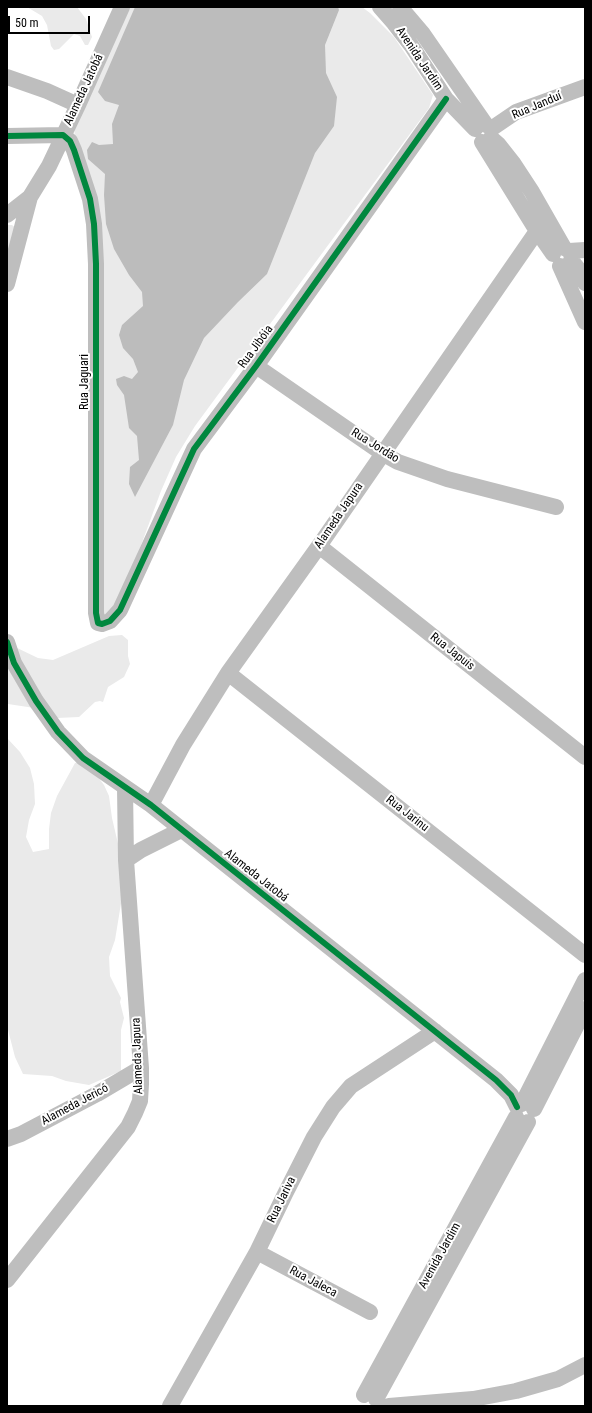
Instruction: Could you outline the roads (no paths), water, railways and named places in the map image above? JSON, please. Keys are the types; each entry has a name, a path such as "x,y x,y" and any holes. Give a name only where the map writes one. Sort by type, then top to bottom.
{"street":[{"name":"Alameda Jatobá","path":"7,284 30,197 49,166 122,7"},
{"name":"Avenida Jardim","path":"380,7 394,22 411,45 446,99 498,144 513,163 532,192 563,256 585,322"},
{"name":"Avenida Jardim","path":"400,7 423,34 485,133 537,231 579,270 585,283"},
{"path":"7,77 47,91 78,105"},
{"name":"Rua Janduí","path":"485,133 516,112 585,86"},
{"name":"Rua Jibóia","path":"110,621 120,610 194,449 256,366 446,99"},
{"path":"7,136 63,135"},
{"name":"Rua Jaguari","path":"63,135 70,141 74,150 90,199 94,224 96,264 96,613 98,623 102,624 110,621"},
{"path":"7,215 30,197"},
{"name":"Alameda Japura","path":"151,805 183,745 228,673 319,546 537,231"},
{"path":"563,256 585,250"},
{"name":"Rua Jordão","path":"256,366 382,453 398,462 447,478 556,507"},
{"name":"Rua Japuis","path":"319,546 585,757"},
{"name":"Alameda Jatobá","path":"7,642 14,662 36,701 58,732 84,758 151,805 496,1080 511,1095 523,1112"},
{"name":"Rua Jarinu","path":"228,673 585,955"},
{"name":"Alameda Japura","path":"7,1280 128,1127 140,1101 141,1068 126,860 125,788"},
{"path":"126,860 141,850 181,830"},
{"name":"Avenida Jardim","path":"373,1402 523,1112 585,980"},
{"name":"Avenida Jardim","path":"523,1112 585,1010"},
{"name":"Rua Jariva","path":"170,1406 257,1252 314,1137 333,1107 350,1086 435,1031"},
{"name":"Alameda Jericó","path":"7,1139 21,1134 141,1068"},
{"name":"Rua Jaleca","path":"257,1252 370,1312"},
{"path":"373,1402 473,1402 558,1379 585,1365"}]}
